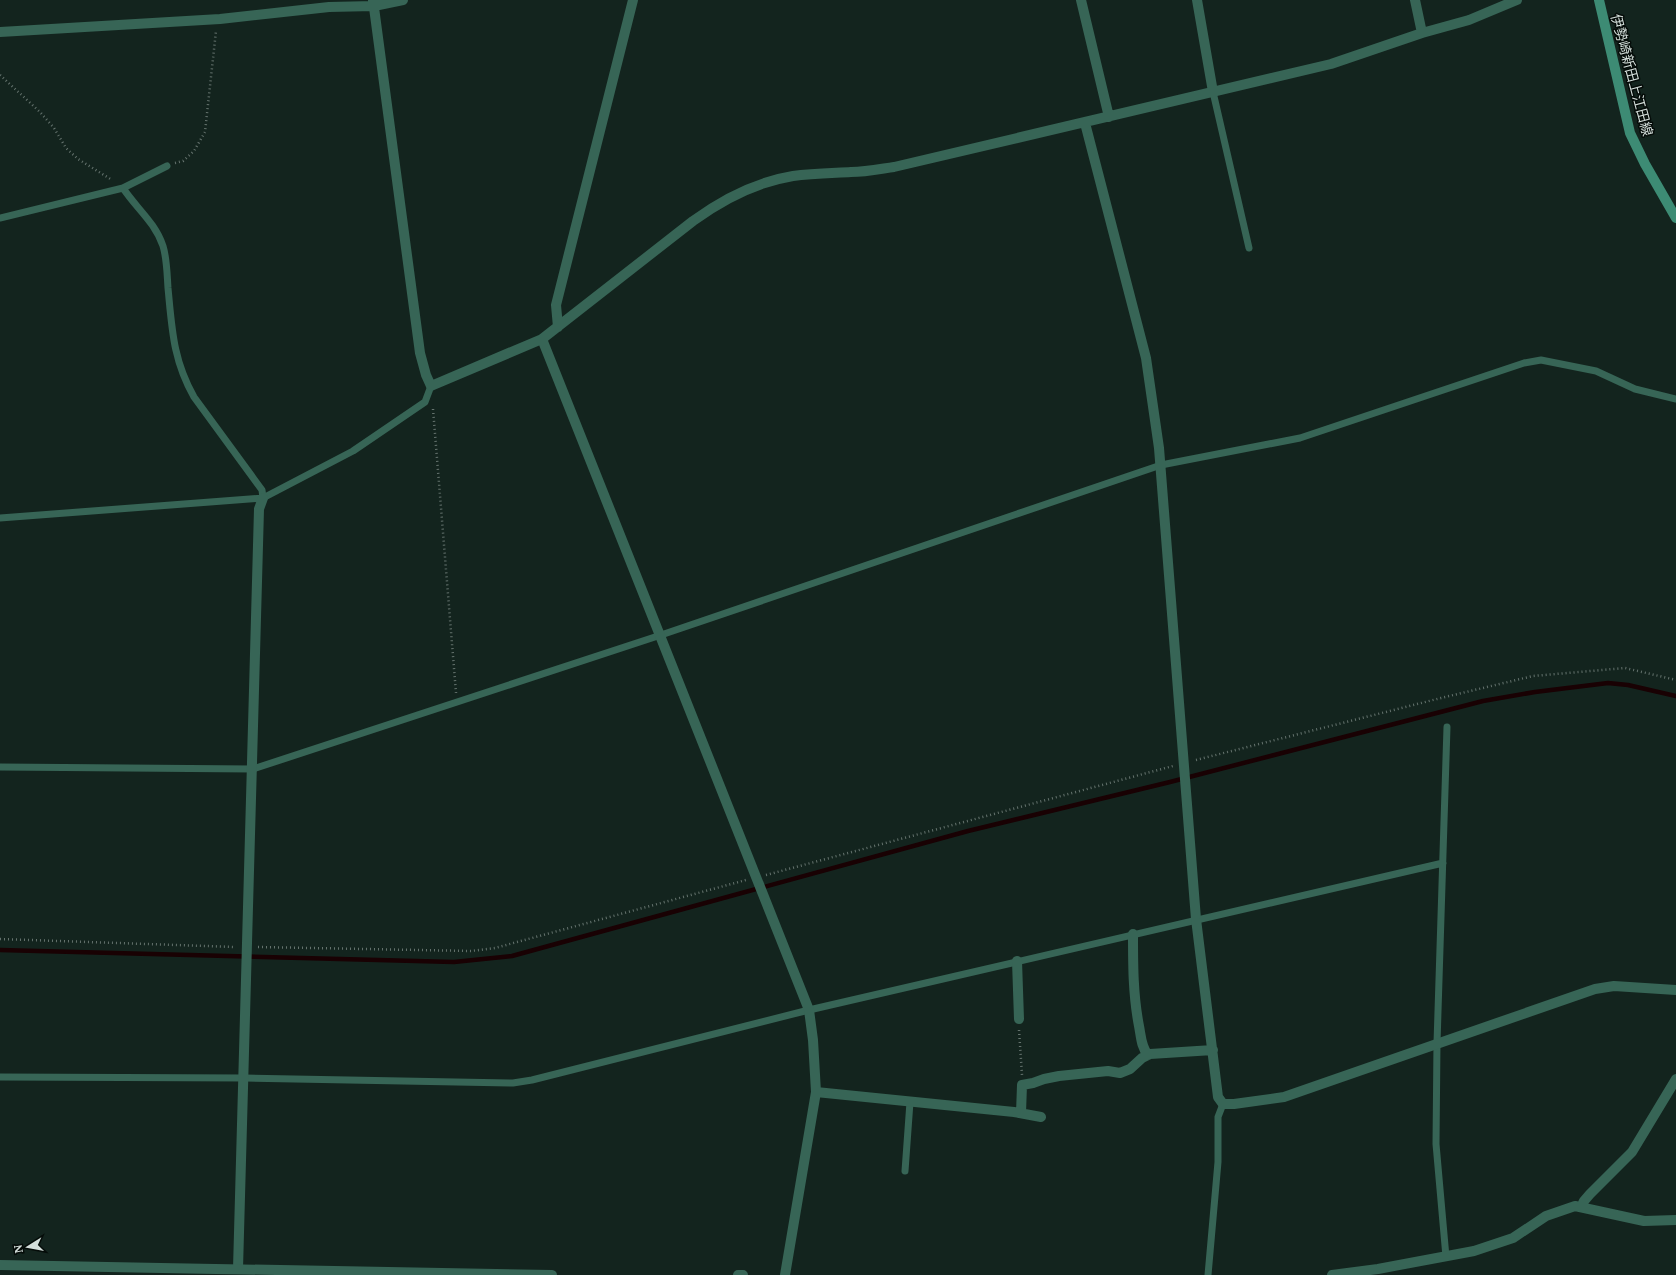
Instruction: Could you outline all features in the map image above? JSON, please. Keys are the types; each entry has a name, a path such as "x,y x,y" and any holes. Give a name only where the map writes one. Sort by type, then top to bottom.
{"main road":[{"name":"伊勢崎新田上江田線","path":"1599,0 1630,133 1644,164 1676,218"}],"street":[{"path":"0,32 220,19 403,0"},
{"path":"558,327 556,305 633,0"},
{"path":"1081,0 1109,117"},
{"path":"1197,0 1213,92"},
{"path":"1415,0 1422,33"},
{"path":"373,3 420,354 426,376 431,386 542,340 693,221 711,208 742,191 775,180 793,176 870,171 894,167 1331,64 1422,33 1469,20 1517,0"},
{"path":"1085,123 1146,358 1161,465 1196,919 1218,1097 1223,1104 1234,1104 1284,1097 1595,989 1614,986 1676,990"},
{"path":"542,340 661,635 809,1010 813,1040 816,1092 785,1275"},
{"path":"238,1269 253,770 259,508 262,498"},
{"path":"1134,934 1133,985 1142,1044 1148,1055"},
{"path":"1017,961 1019,1019"},
{"path":"1021,1113 1022,1085 1033,1084 1044,1078 1059,1076 1108,1071 1120,1073 1130,1069 1142,1058 1148,1055 1213,1050"},
{"path":"1581,1207 1584,1201 1632,1152 1676,1079"},
{"path":"816,1092 1021,1113 1041,1117"},
{"path":"1332,1275 1378,1272 1474,1251 1502,1243 1513,1238 1546,1216 1575,1206 1644,1221 1676,1220"},
{"path":"0,1265 206,1272 238,1269 552,1275"},
{"path":"738,1275 743,1275"}],"lane":[{"path":"1213,92 1249,248"},
{"path":"0,218 123,188 167,166"},
{"path":"123,188 148,219 163,246 174,340 178,361 185,381 194,397 262,490 262,498"},
{"path":"0,767 253,770 661,635 1161,465 1300,438 1524,362 1541,360 1596,371 1635,389 1676,399"},
{"path":"0,518 262,498 353,451 425,402 431,386"},
{"path":"1446,1257 1436,1144 1437,1043 1447,726"},
{"path":"0,1077 244,1078 513,1083 532,1080 809,1010 1196,919 1443,863"},
{"path":"905,1171 910,1102"},
{"path":"1208,1275 1218,1162 1218,1117 1223,1104"}],"path":[{"path":"167,166 183,161 194,151 205,132 216,31 220,19"},
{"path":"0,75 40,112 54,128 66,148 78,158 123,188"},
{"path":"432,406 455,685 459,702"},
{"path":"0,938 248,947 471,951 495,948 757,877 1184,768 1441,698 1533,676 1625,668 1676,680"},
{"path":"1019,1019 1022,1085"}],"waterway":[{"path":"0,950 454,962 512,956 968,831 1170,782 1483,701 1535,692 1608,683 1628,685 1676,696"}]}
